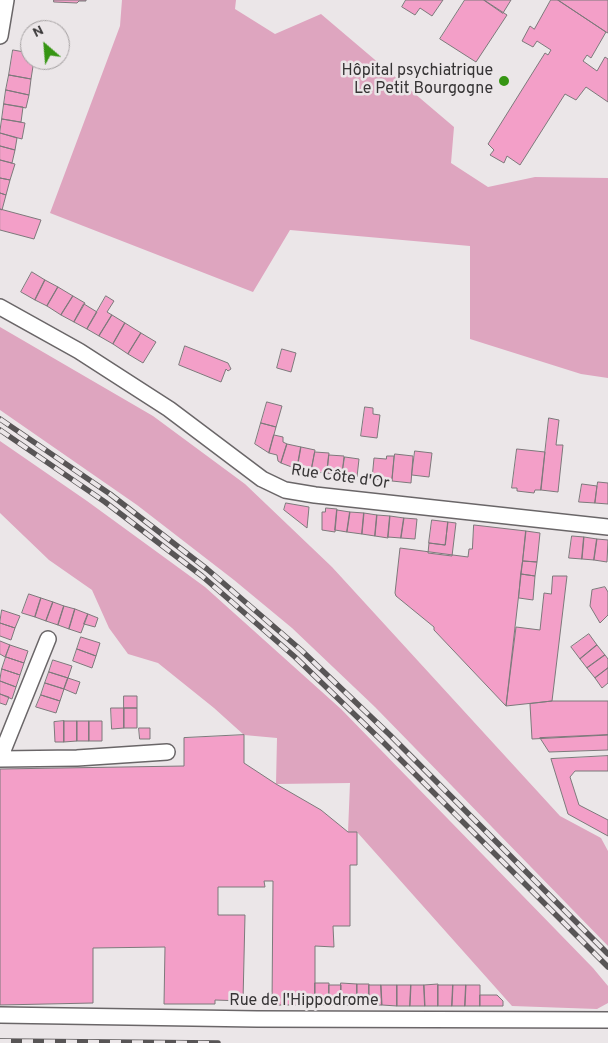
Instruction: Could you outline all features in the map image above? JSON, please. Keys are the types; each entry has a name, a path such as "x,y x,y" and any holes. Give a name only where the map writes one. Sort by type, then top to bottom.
{"street":[{"path":"0,36 6,0"},
{"name":"Rue Côte d'Or","path":"0,307 79,351 169,409 262,479 285,490 315,496 608,526"},
{"path":"48,639 0,758 77,758 167,752"},
{"name":"Rue de l'Hippodrome","path":"0,1015 266,1020 608,1020"}],"shaded area":[{"path":"122,0 236,0 235,9 275,34 321,14 454,127 451,163 488,187 535,177 608,178 608,378 581,374 470,339 470,246 290,230 253,292 50,213 120,26"},
{"path":"0,327 153,416 245,484 332,567 560,816 601,838 608,851 608,946 375,707 292,628 234,580 137,505 0,410"},
{"path":"0,441 87,501 205,587 341,709 593,968 608,986 608,1003 597,1009 512,1006 357,832 348,832 350,783 276,784 277,738 244,735 158,663 128,654 109,628 92,590 49,560 0,513"}],"building":[{"path":"54,0 86,1 79,1 77,3 54,2"},
{"path":"406,0 443,0 432,16 420,8 415,15 402,7"},
{"path":"465,0 484,0 507,15 476,62 440,39"},
{"path":"484,0 511,0 503,13"},
{"path":"551,0 558,0 606,32 591,58 587,55 583,61 597,71 605,57 608,59 608,102 586,87 576,100 565,94 520,165 507,156 504,163 490,155 494,150 488,144 545,53 548,55 551,50 537,41 533,47 522,41 530,26 534,29"},
{"path":"558,0 608,0 608,33 606,32"},
{"path":"13,50 20,51 20,70 32,70 31,79 9,75"},
{"path":"9,75 31,79 29,95 6,90"},
{"path":"6,90 29,95 26,108 4,104"},
{"path":"4,104 23,107 21,122 2,119"},
{"path":"2,119 25,123 22,139 0,133"},
{"path":"0,133 17,138 15,150 0,146"},
{"path":"0,146 15,150 12,163 0,160"},
{"path":"0,160 15,164 10,180 0,178"},
{"path":"0,178 10,180 6,195 0,193"},
{"path":"0,193 6,195 2,210 0,209"},
{"path":"0,209 41,220 34,239 0,230"},
{"path":"32,272 45,280 35,300 21,292"},
{"path":"45,280 58,287 47,306 35,300"},
{"path":"58,287 73,296 61,315 47,306"},
{"path":"73,296 85,303 74,322 61,315"},
{"path":"106,296 114,301 107,312 112,315 99,336 87,329"},
{"path":"84,304 97,312 87,329 74,322"},
{"path":"112,315 125,323 113,344 99,336"},
{"path":"125,323 141,333 128,354 113,344"},
{"path":"141,333 156,342 143,363 128,354"},
{"path":"185,346 228,363 231,369 228,371 226,369 221,382 179,365"},
{"path":"282,349 296,353 291,372 277,368"},
{"path":"267,402 282,406 276,427 261,423"},
{"path":"365,407 373,408 373,414 380,415 377,438 361,436"},
{"path":"549,418 559,420 556,445 563,445 558,492 541,490"},
{"path":"261,423 276,427 269,453 255,444"},
{"path":"274,435 283,437 283,442 287,444 281,463 278,461 277,455 269,453"},
{"path":"287,444 301,447 297,469 281,463"},
{"path":"301,447 315,450 311,472 297,469"},
{"path":"517,449 545,452 541,490 535,490 534,493 517,491 517,488 512,488"},
{"path":"415,451 432,453 429,477 412,475"},
{"path":"315,452 329,453 327,473 311,472"},
{"path":"395,454 413,456 411,483 392,481"},
{"path":"329,455 344,456 342,475 327,473"},
{"path":"387,456 394,456 392,481 372,479 374,458 386,459"},
{"path":"345,457 359,459 357,477 342,475"},
{"path":"598,482 608,483 608,504 595,503"},
{"path":"582,484 597,486 595,503 579,502"},
{"path":"286,503 309,507 307,528 284,510"},
{"path":"326,508 337,509 335,532 322,530 322,512 325,512"},
{"path":"337,510 350,512 347,532 335,530"},
{"path":"350,512 364,513 362,534 347,532"},
{"path":"364,513 377,515 375,536 362,534"},
{"path":"377,515 390,516 388,538 375,536"},
{"path":"390,516 404,518 401,538 388,537"},
{"path":"404,518 417,519 415,539 401,538"},
{"path":"432,520 448,522 445,545 429,543"},
{"path":"448,522 456,523 452,556 428,553 429,543 445,545"},
{"path":"474,525 526,531 506,706 434,630 434,627 396,596 395,593 400,548 468,557 469,549 472,549"},
{"path":"526,531 540,533 537,562 523,561"},
{"path":"572,536 584,537 582,559 569,558"},
{"path":"584,537 597,539 594,560 582,559"},
{"path":"597,539 608,540 607,562 594,560"},
{"path":"523,561 537,562 535,576 521,574"},
{"path":"521,574 535,576 533,600 519,598"},
{"path":"553,576 567,576 552,701 506,706 516,627 540,630 544,593 551,594"},
{"path":"605,587 608,592 608,615 600,623 590,606 592,590"},
{"path":"29,594 41,598 35,617 22,613"},
{"path":"41,598 53,602 46,621 35,617"},
{"path":"53,602 64,606 58,625 46,621"},
{"path":"64,606 75,609 69,629 58,625"},
{"path":"75,609 88,614 81,633 69,629"},
{"path":"2,610 20,616 15,628 0,623"},
{"path":"88,614 98,618 95,627 84,624"},
{"path":"0,623 15,628 11,640 0,636"},
{"path":"589,634 597,645 580,659 571,647"},
{"path":"81,637 100,643 96,656 77,649"},
{"path":"0,641 10,645 5,657 0,654"},
{"path":"10,645 28,651 24,663 6,657"},
{"path":"597,645 605,655 587,668 580,659"},
{"path":"77,649 96,656 92,668 73,661"},
{"path":"605,655 608,659 608,668 595,678 587,668"},
{"path":"6,657 24,663 20,675 2,669"},
{"path":"53,660 72,666 68,678 49,672"},
{"path":"608,668 608,683 602,688 595,678"},
{"path":"2,669 20,675 16,687 0,681"},
{"path":"49,672 68,678 64,689 45,683"},
{"path":"68,678 80,682 76,694 64,689"},
{"path":"0,681 16,687 12,699 0,694"},
{"path":"45,683 64,689 60,701 41,695"},
{"path":"0,694 9,697 6,705 0,703"},
{"path":"41,695 60,701 56,713 36,707"},
{"path":"124,696 137,696 137,708 124,708"},
{"path":"552,701 608,701 608,735 532,739 530,704"},
{"path":"111,708 124,708 124,728 112,729"},
{"path":"124,708 137,708 137,728 124,728"},
{"path":"64,721 77,721 77,741 64,742"},
{"path":"64,721 64,742 55,742 54,722"},
{"path":"77,721 89,721 89,741 77,741"},
{"path":"89,721 102,721 102,741 89,741"},
{"path":"139,728 150,728 150,739 140,739"},
{"path":"244,735 244,763 321,810 348,832 357,832 357,865 350,865 350,926 333,926 334,947 315,946 315,1005 272,1005 273,881 264,881 265,887 218,887 218,915 245,915 243,1001 215,1000 215,1004 164,1004 165,947 93,948 93,1003 0,1005 0,769 184,766 184,738"},
{"path":"608,735 608,750 549,752 540,738"},
{"path":"608,756 608,771 575,771 570,777 579,805 608,820 608,836 568,814 551,759"},
{"path":"315,983 329,983 329,1005 315,1005"},
{"path":"341,983 357,984 357,1005 341,1005"},
{"path":"357,984 369,984 369,1005 357,1005"},
{"path":"438,984 438,1006 425,1006 424,985"},
{"path":"329,985 341,985 341,1005 329,1005"},
{"path":"369,985 381,985 382,1005 369,1005"},
{"path":"381,985 397,985 397,1006 382,1005"},
{"path":"397,985 411,985 410,1006 397,1006"},
{"path":"411,985 424,985 425,1006 410,1006"},
{"path":"438,985 453,985 452,1006 438,1006"},
{"path":"453,985 466,985 465,1006 452,1006"},
{"path":"466,985 480,985 480,1006 465,1006"},
{"path":"480,995 497,995 503,1001 503,1006 480,1006"}],"railway":[{"path":"0,419 110,494 207,569 301,650 390,735 608,954"},
{"path":"0,430 105,502 202,576 295,657 383,742 608,967"},
{"path":"0,1041 218,1043"}],"place":[{"name":"Hôpital psychiatrique Le Petit Bourgogne","path":"504,81"}]}
